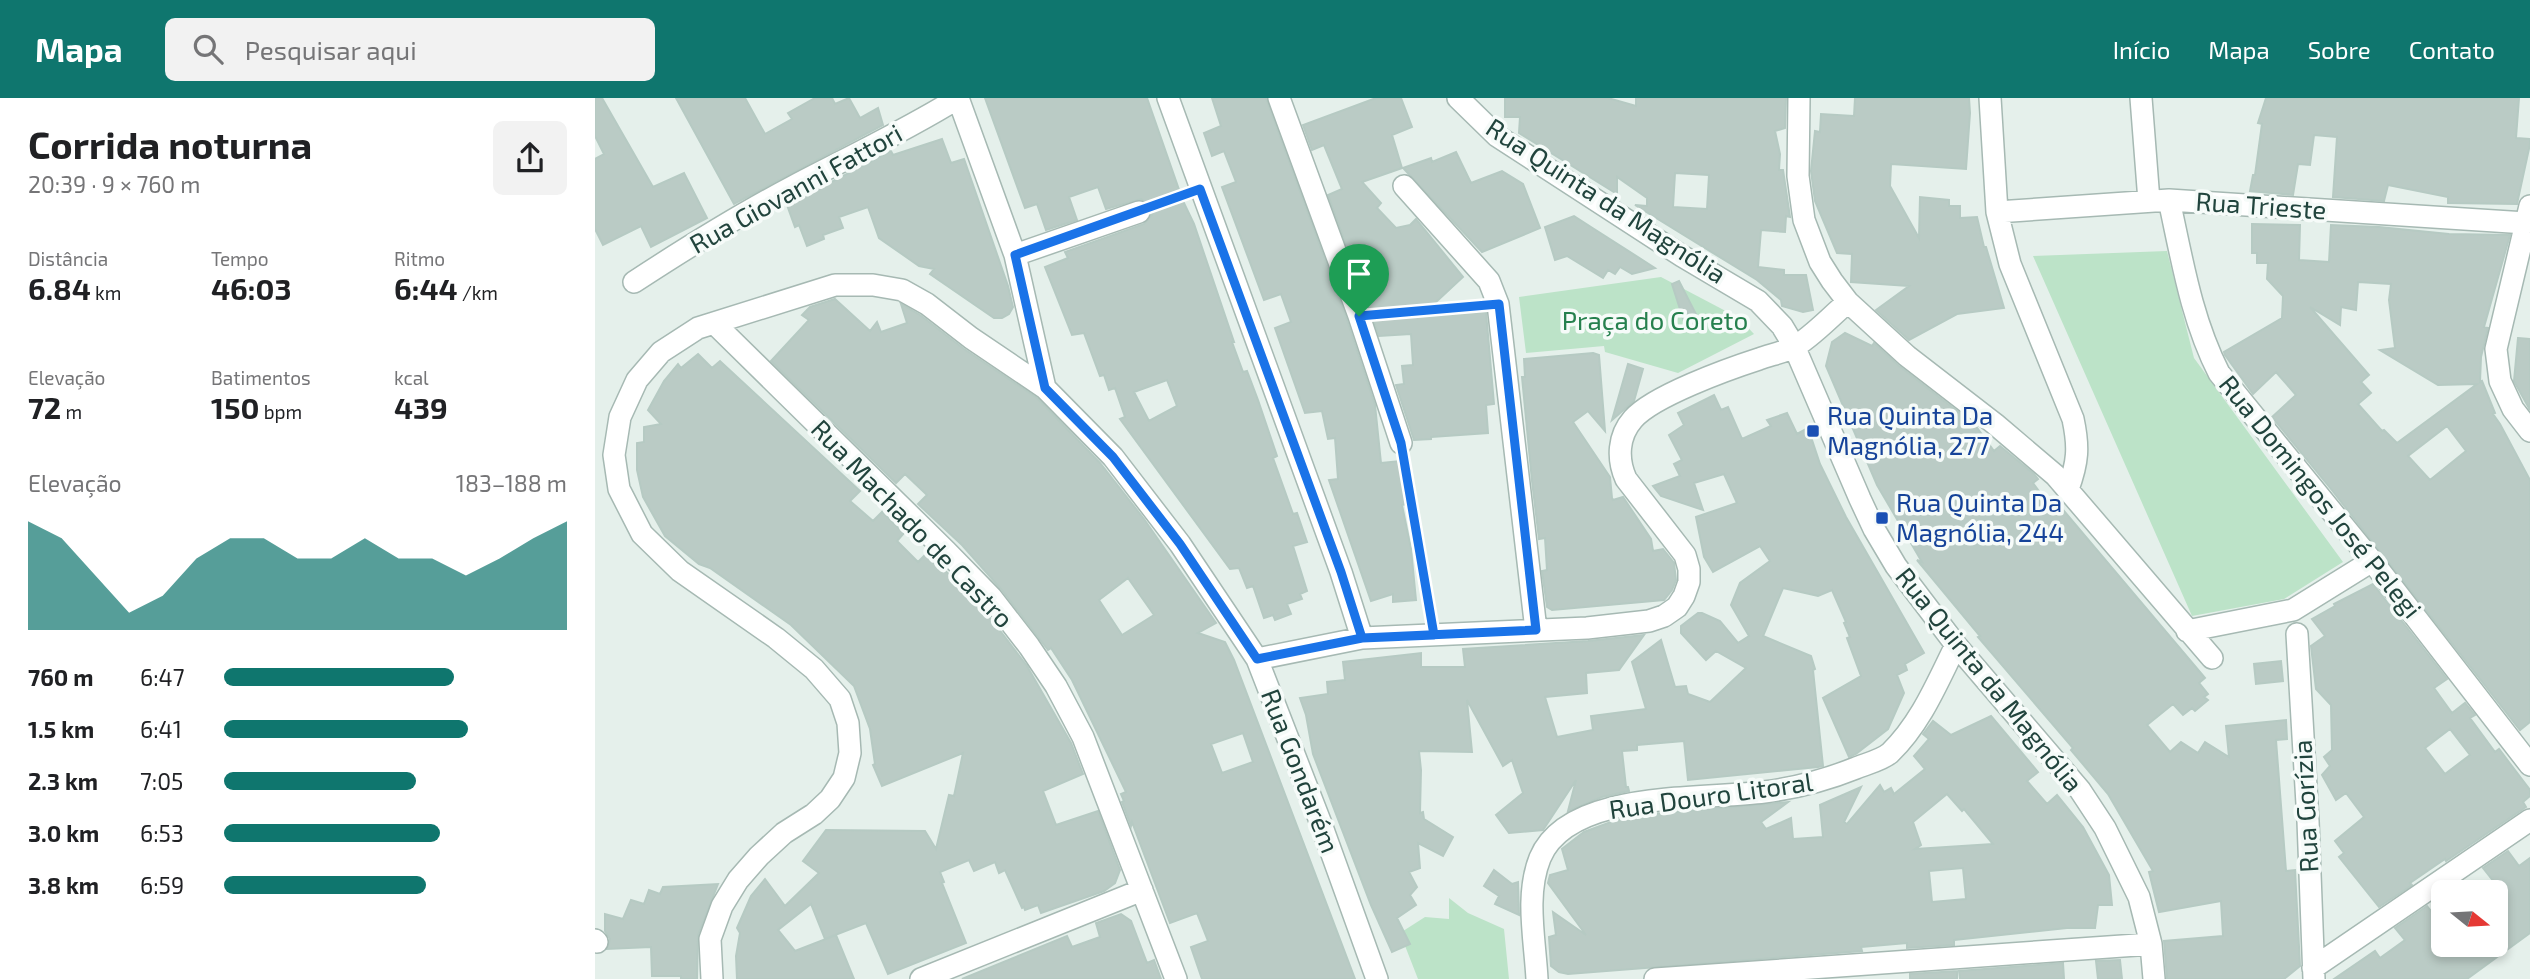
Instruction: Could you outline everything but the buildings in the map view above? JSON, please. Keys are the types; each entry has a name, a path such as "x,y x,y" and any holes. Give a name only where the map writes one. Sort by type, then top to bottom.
{"street":[{"path":"958,98 1015,255 1045,388"},
{"name":"Rua Giovanni Fattori","path":"634,282 761,205 890,138 958,98"},
{"path":"1168,98 1341,572 1362,638"},
{"path":"1279,98 1359,316 1401,443"},
{"name":"Rua Quinta da Magnólia","path":"1458,98 1497,136 1682,256 1758,301 1782,326 1794,346 1874,529 1896,566 1956,645 2080,790 2105,828 2139,897 2151,944 2154,979"},
{"path":"1799,98 1798,176 1804,220 1820,262 1848,302 1907,356 1995,424 2068,489 2187,631 2213,657"},
{"path":"1990,98 1997,212 2010,264 2073,419 2078,442 2077,466 2068,489"},
{"name":"Rua Domingos José Pelegi","path":"2141,98 2159,200 2206,348 2219,373 2372,561 2530,765"},
{"path":"1404,186 1489,281 1499,304 1536,630"},
{"name":"Rua Trieste","path":"1997,212 2159,200 2528,215"},
{"path":"1015,255 1139,212"},
{"path":"2528,215 2496,349 2500,381 2513,409 2530,431"},
{"name":"Rua Gondarém","path":"712,979 710,939 722,906 738,880 759,856 784,833 814,814 830,799 844,778 850,753 848,723 839,699 814,669 776,638 680,571 642,534 619,489 614,455 619,417 637,380 661,352 698,328 835,285 873,285 902,290 927,304 971,338 1045,388 1113,457 1180,544 1257,659 1320,821 1377,979"},
{"path":"1257,659 1362,638 1587,628 1664,617 1677,607 1689,582 1689,569 1685,555 1626,479 1621,468 1620,454 1623,436 1634,418 1659,401 1745,363 1794,346 1848,302"},
{"name":"Rua Machado de Castro","path":"713,323 946,551 991,597 1029,646 1056,686 1083,737 1175,979"},
{"path":"2187,631 2293,610 2372,561"},
{"name":"Rua Gorízia","path":"2297,634 2308,821 2313,973"},
{"name":"Rua Douro Litoral","path":"1538,979 1532,889 1541,856 1564,826 1594,812 1630,804 1766,792 1826,780 1888,755 1922,714 1956,645"},
{"path":"2313,973 2530,820"},
{"path":"921,979 1142,890"},
{"path":"1655,979 2151,944"}],"path":[{"path":"1139,212 1200,189"},
{"path":"1359,316 1499,304"},
{"path":"1401,443 1434,635"}],"green space":[{"path":"2167,251 2194,358 2343,562 2284,599 2192,616 2033,256"},
{"name":"Praça do Coreto","path":"1661,277 1739,318 1754,334 1678,373 1605,352 1604,346 1526,353 1519,297"},
{"path":"1449,898 1468,913 1504,929 1509,979 1418,979 1400,933 1425,917 1449,919"}],"place":[{"name":"Rua Quinta Da Magnólia, 277","path":"1813,431"},
{"name":"Rua Quinta Da Magnólia, 244","path":"1882,518"}],"route":[{"path":"1359,316 1401,443 1434,635 1362,638 1257,659 1180,544 1113,457 1045,388 1015,255 1200,189 1341,572 1362,638 1536,630 1499,304 1359,316"}]}
